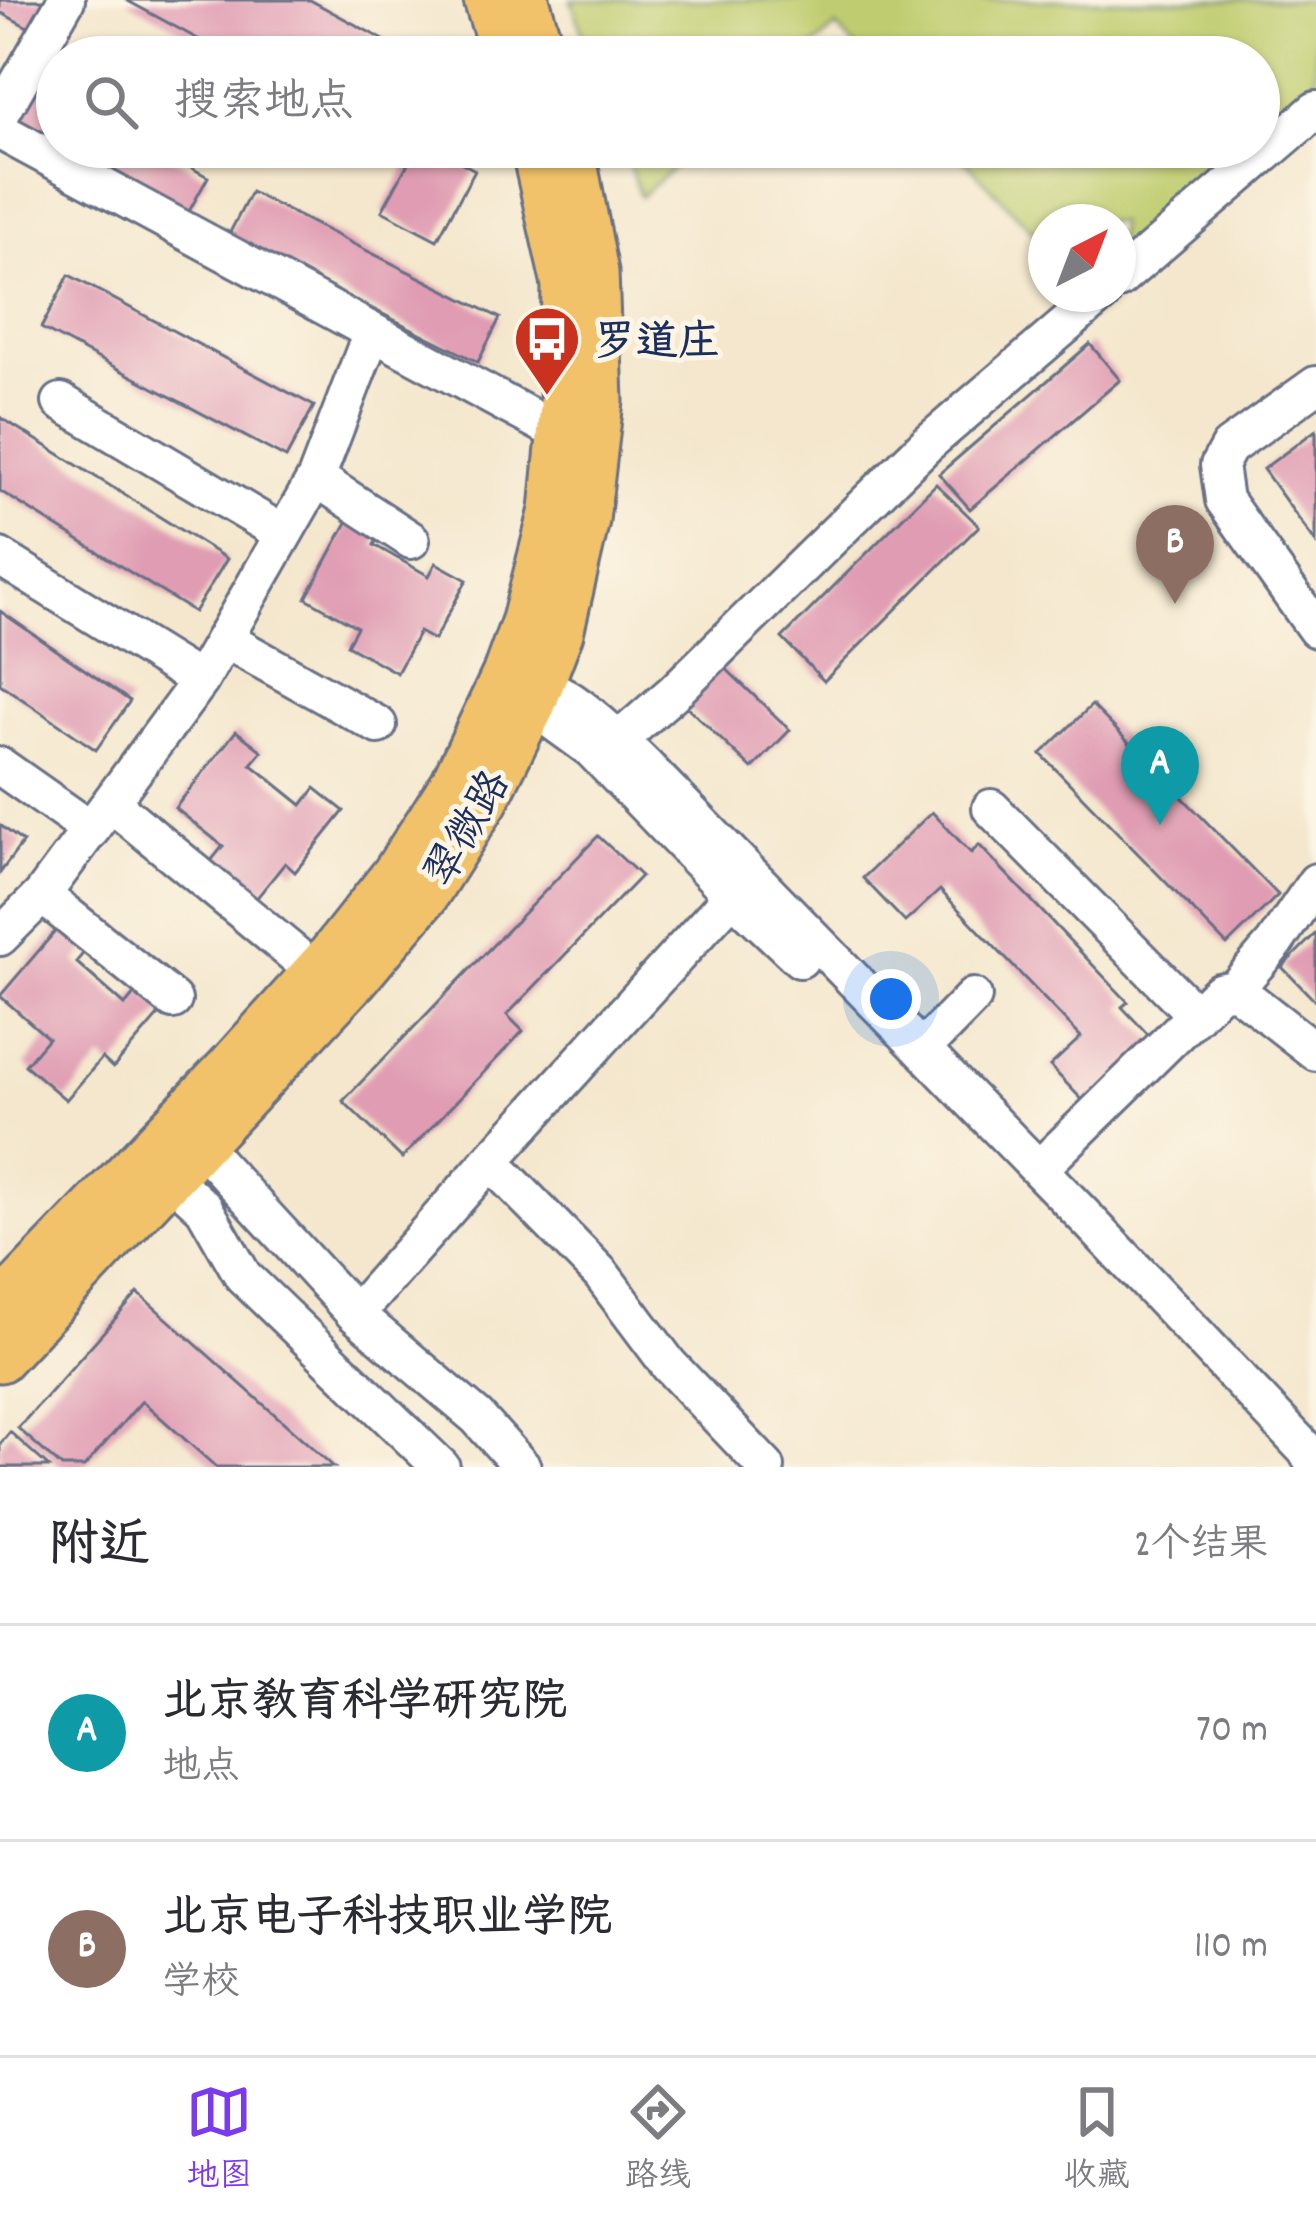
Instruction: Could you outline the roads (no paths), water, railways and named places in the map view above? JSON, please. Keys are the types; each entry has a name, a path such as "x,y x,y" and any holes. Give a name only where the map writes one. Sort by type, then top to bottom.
{"main road":[{"path":"488,0 499,36"},
{"path":"526,0 537,36"},
{"name":"翠微路","path":"0,1359 356,978 425,896 484,801 526,688 525,620 553,510 563,406 565,285 539,168"},
{"name":"翠微路","path":"0,1306 316,972 395,874 560,633 586,520 600,401 595,272 575,168"}],"street":[{"path":"45,36 66,0"},
{"path":"0,115 36,52"},
{"path":"1280,141 1316,110"},
{"path":"0,131 36,150"},
{"path":"68,168 560,433"},
{"path":"1136,265 1248,168"},
{"path":"619,740 927,444 1081,312"},
{"path":"0,937 42,895 200,681 316,478 372,332"},
{"path":"1316,385 1229,447 1219,466 1224,500 1316,629"},
{"path":"61,402 284,534"},
{"path":"316,478 410,540"},
{"path":"0,557 200,681"},
{"path":"224,639 378,724"},
{"path":"526,688 606,728 619,740 741,884 776,935 1293,1467"},
{"path":"526,688 922,1049 1291,1434 1316,1467"},
{"path":"0,766 101,817 316,972"},
{"path":"991,808 1196,1015"},
{"path":"1039,1169 1220,992 1235,989 1274,944 1316,882"},
{"path":"356,1314 741,884"},
{"path":"42,895 173,1000"},
{"path":"1235,989 1316,1052"},
{"path":"922,1049 973,997"},
{"path":"185,1161 477,1418 522,1467"},
{"path":"185,1161 204,1208 243,1276 441,1467"},
{"path":"490,1161 601,1274 669,1364 766,1467"}],"place":[{"name":"罗道庄","path":"547,398"},
{"name":"北京电子科技职业学院","path":"1175,604"},
{"name":"北京教育科学研究院","path":"1160,825"}]}
